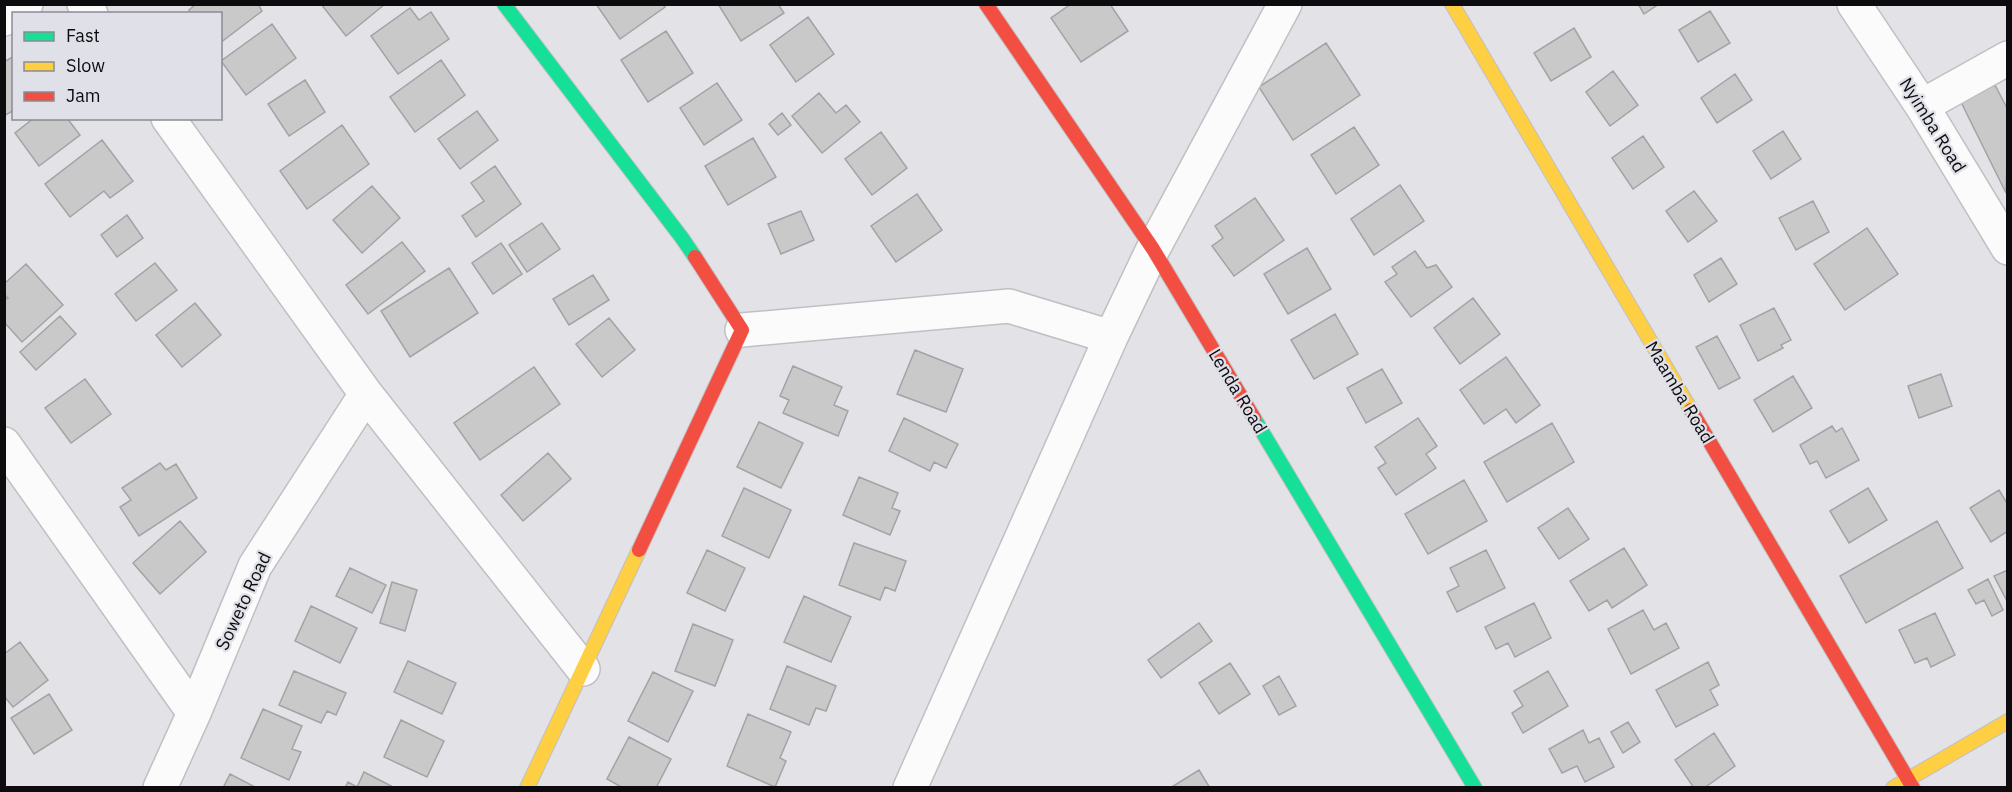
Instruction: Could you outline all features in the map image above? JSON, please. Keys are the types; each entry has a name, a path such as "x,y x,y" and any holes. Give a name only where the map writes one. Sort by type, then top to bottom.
{"street":[{"path":"504,4 682,237 742,330"},
{"name":"Lenda Road","path":"986,4 1153,249 1474,788"},
{"path":"910,788 1111,337 1153,249 1285,4"},
{"name":"Maamba Road","path":"1452,4 1911,783"},
{"name":"Nyimba Road","path":"1854,4 1922,106 2007,248"},
{"path":"1922,106 2007,58"},
{"path":"169,120 366,394 583,669"},
{"path":"742,330 1009,306 1111,337"},
{"path":"527,788 742,330"},
{"name":"Soweto Road","path":"160,788 255,566 366,394"},
{"path":"4,444 194,713"},
{"path":"1893,788 1911,783 2007,721"}],"building":[{"path":"196,4 258,4 262,11 222,41 222,12 190,12 189,10"},
{"path":"321,4 385,4 346,36"},
{"path":"596,4 663,4 665,7 620,39"},
{"path":"718,4 778,4 784,13 741,41"},
{"path":"1071,4 1110,4 1128,31 1081,62 1051,18"},
{"path":"1638,4 1659,4 1644,14"},
{"path":"410,8 419,20 431,12 449,39 398,74 371,36"},
{"path":"1710,11 1730,43 1698,62 1679,30"},
{"path":"808,17 834,54 796,82 770,45"},
{"path":"272,24 296,58 246,95 222,60"},
{"path":"1574,28 1591,57 1551,81 1534,53"},
{"path":"666,31 693,73 648,102 621,60"},
{"path":"1326,43 1360,95 1293,140 1259,87"},
{"path":"12,57 12,111 4,116 4,62"},
{"path":"441,60 465,95 415,132 390,97"},
{"path":"1613,71 1638,105 1610,126 1586,92"},
{"path":"1735,74 1752,100 1717,123 1701,98"},
{"path":"305,80 325,112 289,136 268,104"},
{"path":"717,83 742,120 704,145 680,108"},
{"path":"1995,85 2008,110 2006,193 1961,102"},
{"path":"819,93 836,113 846,105 860,122 822,153 792,116"},
{"path":"477,111 498,140 460,169 438,139"},
{"path":"782,113 791,125 778,135 769,124"},
{"path":"31,120 69,120 80,135 39,166 15,133"},
{"path":"342,125 369,164 307,209 280,171"},
{"path":"1354,127 1379,165 1336,194 1311,155"},
{"path":"1783,131 1801,159 1771,179 1753,151"},
{"path":"881,132 907,168 872,195 845,159"},
{"path":"1643,136 1664,167 1633,189 1612,158"},
{"path":"753,138 776,177 728,205 705,166"},
{"path":"102,140 133,181 110,198 104,191 70,217 45,184"},
{"path":"495,166 521,204 476,237 462,216 484,201 471,183"},
{"path":"1400,185 1424,221 1374,255 1351,219"},
{"path":"372,186 400,218 362,253 333,220"},
{"path":"1694,191 1717,221 1688,242 1666,211"},
{"path":"917,194 942,230 896,262 871,226"},
{"path":"1255,198 1284,240 1234,276 1212,246 1223,238 1215,226"},
{"path":"1813,201 1829,232 1796,250 1779,218"},
{"path":"801,211 814,240 781,254 768,224"},
{"path":"127,215 143,238 117,257 101,235"},
{"path":"542,223 560,249 527,272 509,245"},
{"path":"1867,228 1898,274 1845,310 1814,264"},
{"path":"402,242 425,271 368,314 346,285"},
{"path":"501,243 522,274 493,294 472,263"},
{"path":"1307,248 1331,289 1288,314 1264,274"},
{"path":"1415,251 1427,268 1436,265 1452,287 1411,317 1385,282 1397,274 1392,267"},
{"path":"1721,258 1737,284 1709,302 1694,275"},
{"path":"155,263 177,290 136,321 115,294"},
{"path":"26,264 63,305 22,342 4,322 4,300 8,298 4,294 4,284"},
{"path":"449,268 478,313 410,357 381,311"},
{"path":"593,275 609,300 569,325 553,299"},
{"path":"1473,298 1500,334 1460,364 1434,328"},
{"path":"195,303 221,335 182,367 156,335"},
{"path":"1774,308 1791,340 1781,345 1783,348 1758,361 1740,325"},
{"path":"1335,314 1358,354 1314,379 1291,340"},
{"path":"60,316 76,334 36,370 20,352"},
{"path":"609,318 635,350 602,377 576,344"},
{"path":"1717,336 1740,378 1719,389 1696,347"},
{"path":"915,350 963,369 946,412 897,394"},
{"path":"1506,357 1540,405 1516,423 1506,409 1484,424 1460,390"},
{"path":"793,366 842,387 834,405 848,411 838,436 783,413 789,400 780,396"},
{"path":"534,367 560,404 480,460 454,423"},
{"path":"1382,369 1402,403 1366,423 1347,388"},
{"path":"1941,374 1952,406 1919,418 1908,386"},
{"path":"1793,376 1812,408 1773,432 1754,400"},
{"path":"85,379 111,414 71,443 45,408"},
{"path":"904,418 958,444 946,468 934,462 930,471 889,451"},
{"path":"1418,418 1437,446 1426,454 1436,468 1396,495 1378,468 1386,463 1375,447"},
{"path":"759,422 803,443 781,488 737,467"},
{"path":"1552,423 1574,462 1507,502 1484,462"},
{"path":"1832,426 1836,432 1842,428 1859,460 1826,478 1817,461 1810,464 1800,445"},
{"path":"548,453 571,479 523,521 501,495"},
{"path":"160,463 166,470 176,464 197,498 139,536 120,507 131,500 122,488"},
{"path":"859,477 898,493 892,508 900,511 890,535 843,515"},
{"path":"1464,480 1487,521 1428,554 1405,514"},
{"path":"744,488 791,510 769,558 722,536"},
{"path":"1868,488 1887,520 1849,543 1830,511"},
{"path":"1999,490 2008,505 2008,531 1991,542 1970,508"},
{"path":"1568,508 1589,539 1559,559 1538,528"},
{"path":"180,521 206,552 160,594 133,563"},
{"path":"1937,521 1963,568 1866,623 1840,576"},
{"path":"854,543 906,561 895,591 885,587 880,600 839,585"},
{"path":"1624,548 1647,585 1612,608 1607,600 1589,611 1570,581"},
{"path":"707,550 745,568 725,611 687,593"},
{"path":"1486,550 1505,588 1457,612 1447,592 1459,586 1450,568"},
{"path":"350,568 386,585 372,613 336,596"},
{"path":"2008,570 2008,603 1994,576"},
{"path":"1988,579 2003,610 1992,616 1984,600 1976,604 1968,590"},
{"path":"392,582 417,590 405,631 380,623"},
{"path":"804,596 851,617 831,662 784,642"},
{"path":"1534,603 1551,638 1515,657 1508,643 1496,649 1485,627"},
{"path":"311,606 357,628 340,663 295,641"},
{"path":"1643,610 1654,630 1666,623 1679,648 1631,674 1608,629"},
{"path":"1935,613 1955,655 1931,667 1927,658 1915,663 1899,630"},
{"path":"1199,623 1212,641 1161,678 1148,660"},
{"path":"693,624 733,640 715,686 675,671"},
{"path":"20,642 48,680 13,707 4,696 4,654"},
{"path":"408,661 456,683 442,714 394,692"},
{"path":"1708,662 1719,685 1710,690 1718,705 1676,727 1656,690"},
{"path":"1230,663 1250,694 1219,714 1199,683"},
{"path":"787,666 836,686 826,711 816,708 809,725 770,709"},
{"path":"294,671 346,693 336,715 327,711 321,723 279,705"},
{"path":"1548,671 1568,706 1523,733 1512,713 1523,706 1514,691"},
{"path":"653,672 693,691 668,742 628,721"},
{"path":"1279,676 1296,706 1279,715 1263,686"},
{"path":"49,694 72,730 34,754 11,718"},
{"path":"263,709 302,726 292,749 301,752 289,780 241,758"},
{"path":"748,714 791,732 780,758 786,761 775,787 727,766"},
{"path":"401,720 444,741 427,777 384,757"},
{"path":"1628,722 1640,742 1623,753 1611,732"},
{"path":"1583,730 1589,743 1599,738 1614,767 1585,782 1577,766 1562,773 1549,749"},
{"path":"1714,733 1735,766 1704,788 1694,788 1675,760"},
{"path":"629,737 671,759 656,788 623,788 607,779"},
{"path":"1199,770 1210,788 1170,788"},
{"path":"364,772 395,788 345,788 348,782 357,787"},
{"path":"230,774 257,788 223,788"}],"traffic: fast":[{"path":"504,4 695,257"},
{"path":"1254,418 1475,788"}],"traffic: slow":[{"path":"1452,4 1691,410"},
{"path":"527,788 639,550"},
{"path":"1893,788 2008,721"}],"traffic: jam":[{"path":"986,4 1153,249 1254,418"},
{"path":"639,550 742,330 695,257"},
{"path":"1691,410 1913,788"}]}
